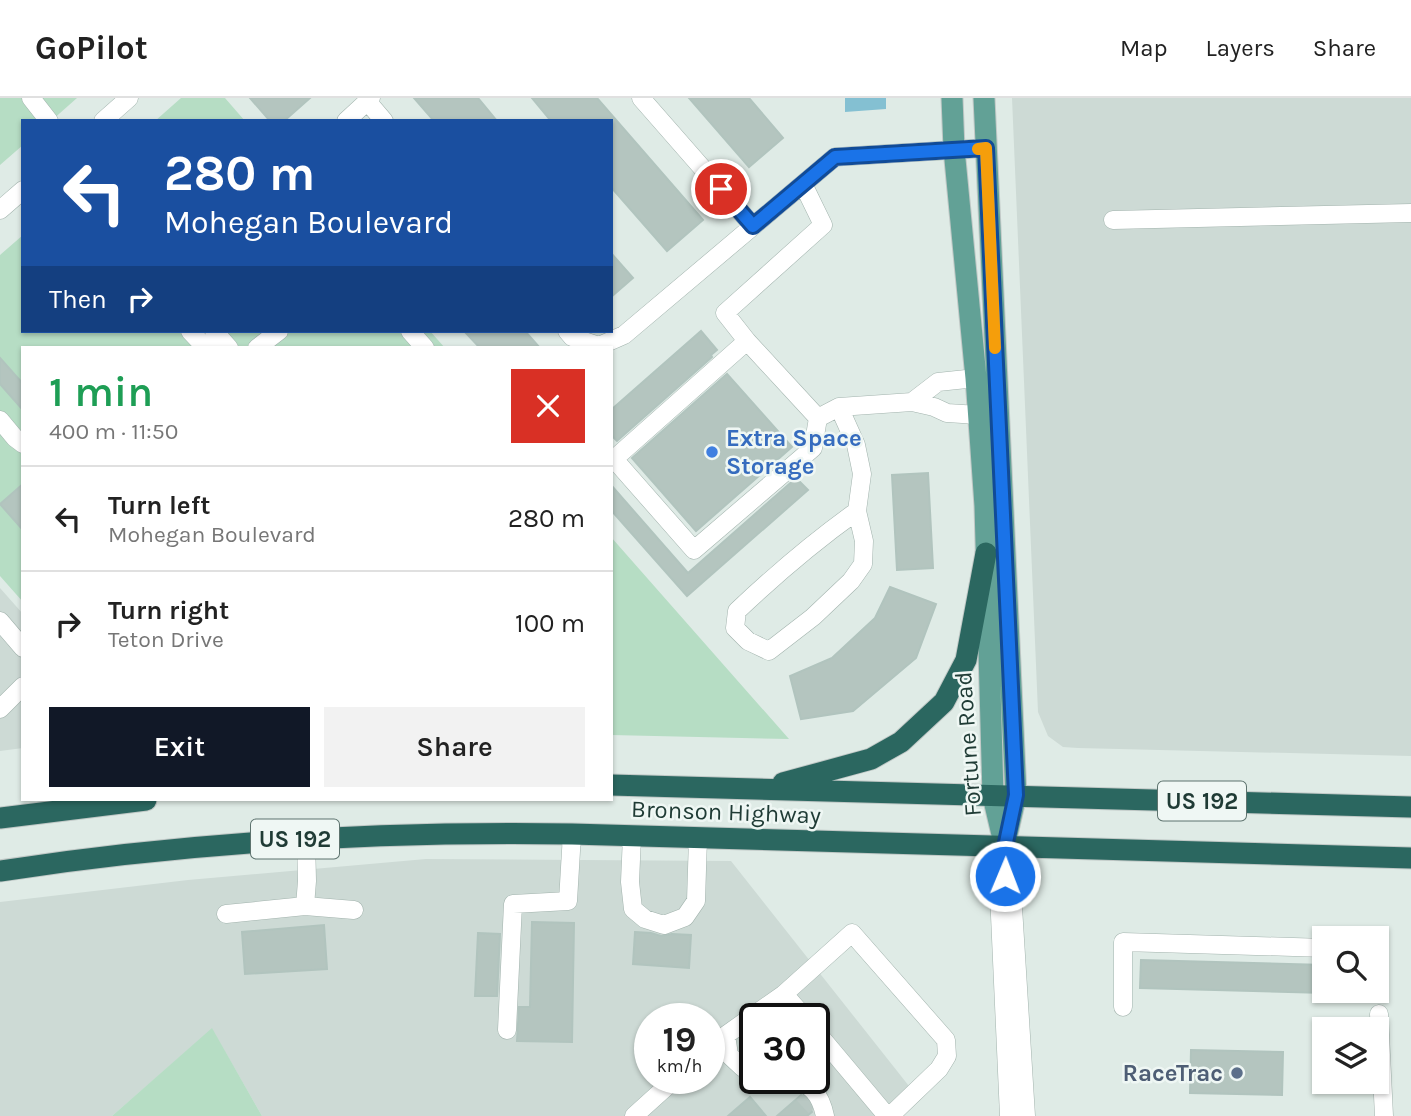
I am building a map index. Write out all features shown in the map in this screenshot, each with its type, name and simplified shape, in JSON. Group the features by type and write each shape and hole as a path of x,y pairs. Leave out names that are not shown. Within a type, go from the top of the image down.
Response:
{"highway":[{"path":"758,789 871,759 901,742 944,702 966,660 986,553"},
{"name":"Bronson Highway","path":"613,785 1411,807"},
{"path":"0,818 138,801"},
{"name":"Bronson Highway","path":"0,871 177,848 306,839 473,833 1411,858"}],"main road":[{"name":"Fortune Road","path":"951,98 985,506 993,796 1005,847"},
{"name":"Fortune Road","path":"984,98 1016,795 1005,847"}],"street":[{"path":"31,98 47,119"},
{"path":"105,119 129,98"},
{"path":"641,98 753,226"},
{"path":"348,119 369,100 383,119"},
{"path":"569,333 572,337 599,346 624,335 835,157 986,148"},
{"path":"803,184 823,225 725,313 818,418"},
{"path":"0,210 21,192"},
{"path":"1113,220 1411,213"},
{"path":"192,333 204,346"},
{"path":"260,346 276,333"},
{"path":"747,341 614,459 694,550 813,448 818,418"},
{"path":"912,402 938,382 976,378"},
{"path":"818,418 839,407 912,402 947,413 978,415"},
{"path":"839,407 856,445 862,474 857,511 864,541 863,564 850,581 813,617 769,651 748,641 735,628 737,611 826,533 857,511"},
{"path":"0,420 21,442"},
{"path":"0,621 21,646"},
{"path":"0,709 21,688"},
{"path":"507,1030 513,904 568,901 572,834"},
{"path":"632,836 633,909 645,919 664,925 685,917 696,901 698,838"},
{"path":"306,839 306,905"},
{"path":"1005,847 1005,876 999,893 1009,1116"},
{"path":"1005,876 1012,891 1026,1116"},
{"path":"226,914 306,905 354,910"},
{"path":"739,1064 729,1055 726,1035 784,994 852,933 946,1041 947,1056 939,1069 889,1116 830,1048"},
{"path":"1123,1007 1123,942 1312,948"},
{"path":"784,994 792,1003"},
{"path":"1379,1014 1384,1116"},
{"path":"634,1116 659,1094"},
{"path":"815,1094 822,1102 822,1113"}],"shaded area":[{"path":"1012,98 1411,98 1411,756 1078,748 1063,747 1048,736 1038,712"},
{"path":"0,588 21,612 21,748 0,751"},
{"path":"426,859 731,861 920,1100 900,1116 262,1116 212,1029 112,1116 0,1116 0,902 188,880"}],"green space":[{"path":"0,98 77,98 53,119 21,119 21,147 0,165"},
{"path":"181,98 225,98 243,119 157,119"},
{"path":"21,237 21,333 432,333 443,346 21,346 21,600 0,576 0,255"},
{"path":"613,539 789,739 613,735"},
{"path":"212,1028 262,1116 112,1116"}],"water":[{"path":"845,98 886,98 886,109 845,112"}],"building":[{"path":"250,98 310,98 286,119 268,119"},
{"path":"414,98 478,98 495,119 432,119"},
{"path":"532,98 597,98 703,220 667,251 613,189 613,119 549,119"},
{"path":"689,98 749,98 783,138 749,167"},
{"path":"613,255 633,278 613,295"},
{"path":"701,331 717,350 617,441 613,437 613,408"},
{"path":"466,333 527,333 538,346 478,346"},
{"path":"0,358 21,382 21,408 0,384"},
{"name":"Extra Space Storage","path":"727,374 792,447 696,531 632,458"},
{"path":"928,473 933,568 897,570 892,475"},
{"path":"796,478 808,490 687,596 613,512 613,487 688,573"},
{"path":"21,486 21,528 0,504"},
{"path":"890,587 936,604 916,658 853,711 801,719 790,676 832,658 875,618"},
{"path":"532,922 574,923 572,1042 517,1041 519,1007 530,1007"},
{"path":"324,925 327,969 245,974 242,932"},
{"path":"635,932 661,936 691,935 689,968 633,964"},
{"path":"478,933 500,934 497,996 475,996"},
{"path":"1141,960 1312,965 1312,993 1140,988"},
{"name":"RaceTrac","path":"1191,1050 1283,1052 1282,1095 1190,1093"},
{"path":"801,1095 812,1112 807,1116 777,1116"},
{"path":"750,1097 766,1116 728,1116"}],"tunnel":[{"path":"803,1094 816,1108"}],"slow traffic":[{"path":"978,149 986,148 995,348"}],"place":[{"name":"Extra Space Storage","path":"712,452"},
{"name":"RaceTrac","path":"1237,1073"}],"route":[{"path":"721,189 753,226 835,157 986,148 1016,795 1005,847 1005,876"}]}
